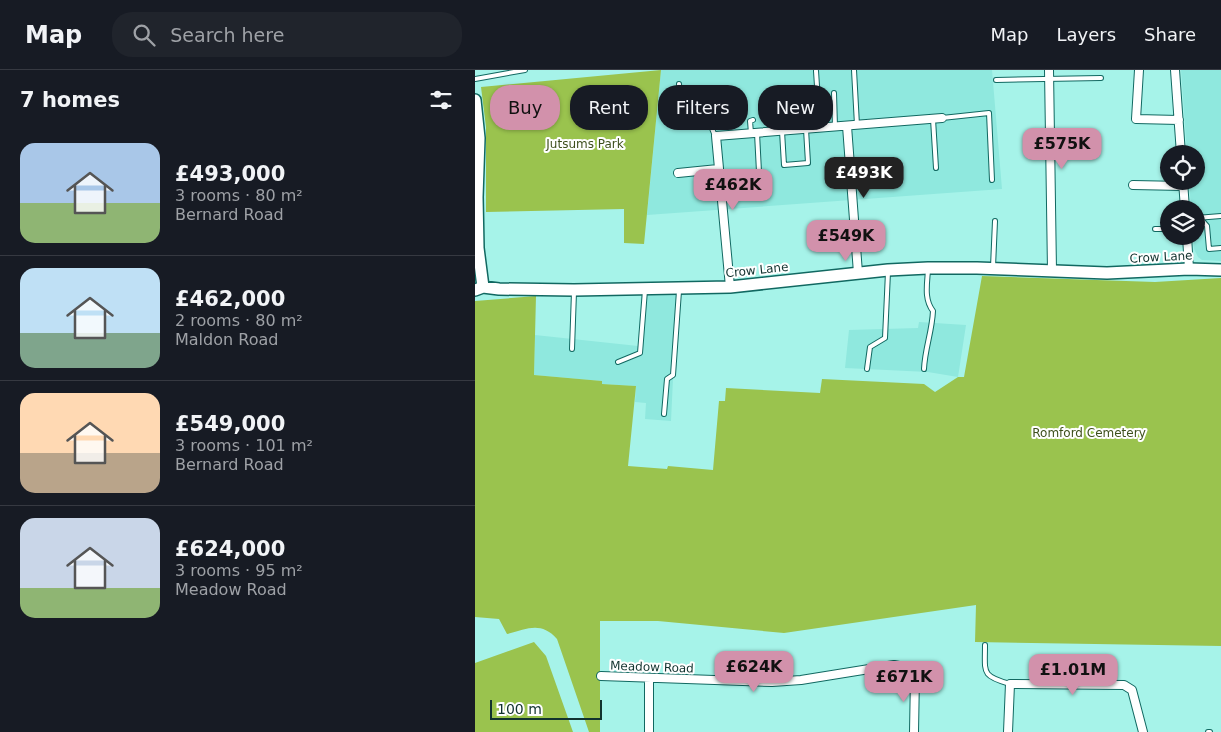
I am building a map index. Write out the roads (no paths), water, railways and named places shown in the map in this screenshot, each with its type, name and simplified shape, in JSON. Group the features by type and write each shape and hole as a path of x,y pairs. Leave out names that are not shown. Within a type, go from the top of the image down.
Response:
{"street":[{"path":"1049,70 1052,271"},
{"path":"1139,70 1136,119 1179,120"},
{"path":"1175,70 1180,145"},
{"path":"475,100 479,138 476,197 479,289"},
{"path":"835,127 942,118"},
{"path":"847,126 858,273"},
{"path":"730,287 715,136 794,130"},
{"path":"678,173 718,169"},
{"path":"1133,186 1160,184"},
{"path":"1188,245 1189,269"},
{"name":"Crow Lane","path":"479,289 574,290 730,287 888,270 928,268 1107,273 1189,269 1221,270"},
{"name":"Meadow Road","path":"601,676 772,682 801,680 894,665 909,668 915,676 915,732"},
{"path":"649,678 649,732"},
{"path":"1008,732 1010,684 1125,685 1133,690 1143,732"}],"lane":[{"path":"475,80 525,70"},
{"path":"854,70 857,125"},
{"path":"816,71 817,85"},
{"path":"996,80 1101,78"},
{"path":"679,84 683,125 711,126 715,136"},
{"path":"834,93 835,127"},
{"path":"942,118 989,113 992,180"},
{"path":"933,119 936,168"},
{"path":"753,120 750,121 755,133 759,172"},
{"path":"782,131 785,165 808,164 806,130"},
{"path":"1205,217 1221,216"},
{"path":"993,269 995,221"},
{"path":"1205,224 1207,226 1209,249 1221,248"},
{"path":"1155,229 1160,229"},
{"path":"924,369 925,350 932,330 933,311 928,304 927,296 928,268"},
{"path":"867,369 869,348 885,338 888,270"},
{"path":"618,362 640,353 645,288"},
{"path":"664,414 667,379 673,375 679,288"},
{"path":"572,349 574,290"},
{"path":"985,645 985,670 991,679 1010,684"}],"park label":[{"name":"Jutsums Park","path":"585,144"},
{"name":"Romford Cemetery","path":"1089,433"}]}
